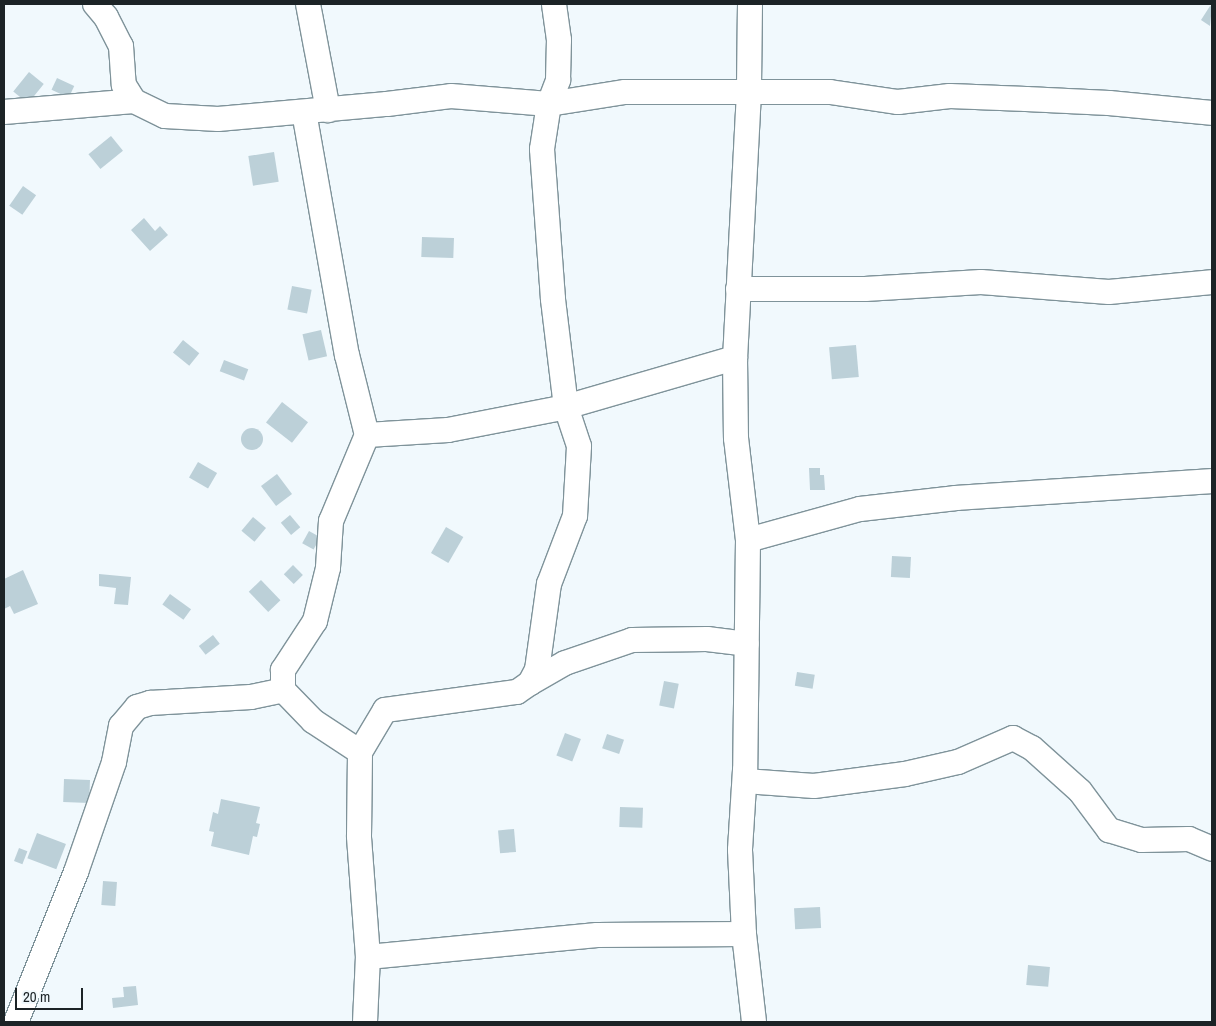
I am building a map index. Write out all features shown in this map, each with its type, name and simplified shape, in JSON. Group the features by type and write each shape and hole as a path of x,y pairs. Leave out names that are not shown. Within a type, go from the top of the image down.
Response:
{"street":[{"path":"95,4 106,17 121,46 124,85 134,101"},
{"path":"308,4 328,110"},
{"path":"530,683 537,670 549,584 575,516 579,446 566,407 553,299 542,149 548,104 558,80 559,40 554,4"},
{"path":"750,4 749,92 734,358 736,438 748,540 744,782 740,850 744,934 754,1022"},
{"path":"4,112 134,101 165,116 218,119 328,110 451,96 548,104 625,92 830,92 898,102 950,96 1109,103 1212,113"},
{"path":"304,112 347,355 367,435 331,521 328,568 315,620 283,670 283,690 314,721 360,752"},
{"path":"738,289 865,289 982,282 1109,292 1212,282"},
{"path":"367,435 448,430 566,407 734,358"},
{"path":"748,540 860,509 956,498 1212,481"},
{"path":"365,1022 368,957 358,836 360,752 385,710 517,692 564,663 632,640 707,639 746,644"},
{"path":"16,1022 76,872 114,762 122,726 137,707 150,703 251,697 283,690"},
{"path":"744,782 814,786 905,774 958,762 1012,738 1032,748 1080,791 1110,830 1142,840 1189,839 1212,849"},
{"path":"368,957 597,935 744,934"}],"building":[{"path":"1210,6 1212,7 1210,26 1201,20"},
{"path":"29,72 44,84 28,103 13,91"},
{"path":"57,78 74,86 69,98 52,90"},
{"path":"111,136 123,151 100,169 88,154"},
{"path":"274,152 279,182 253,186 248,156"},
{"path":"23,186 36,195 22,215 9,206"},
{"path":"144,218 155,231 160,226 168,235 150,251 131,230"},
{"path":"422,237 454,238 453,258 421,257"},
{"path":"292,286 312,290 307,313 287,310"},
{"path":"321,330 327,356 309,361 302,334"},
{"path":"183,340 199,353 189,366 173,352"},
{"path":"856,345 859,377 832,379 829,347"},
{"path":"224,360 248,369 244,381 220,371"},
{"path":"282,402 308,422 292,443 266,422"},
{"path":"252,428 260,431 263,439 260,447 252,450 244,447 241,439 244,431"},
{"path":"198,462 217,473 208,489 189,478"},
{"path":"809,468 820,468 820,475 824,475 825,490 810,490"},
{"path":"277,474 292,494 276,506 261,486"},
{"path":"290,515 300,527 291,535 281,523"},
{"path":"253,517 266,528 254,542 241,531"},
{"path":"446,527 463,537 448,563 431,553"},
{"path":"309,531 320,537 314,550 302,543"},
{"path":"892,556 911,557 910,578 891,577"},
{"path":"293,565 303,575 294,584 284,574"},
{"path":"23,570 38,604 14,614 10,606 4,609 4,579"},
{"path":"99,574 131,577 128,605 114,604 116,588 99,586"},
{"path":"261,580 280,600 268,612 249,592"},
{"path":"170,594 191,609 183,620 162,605"},
{"path":"213,635 220,644 206,655 199,646"},
{"path":"797,672 815,675 813,689 795,686"},
{"path":"664,681 679,684 674,708 659,706"},
{"path":"565,733 581,739 572,761 556,755"},
{"path":"607,734 624,740 619,754 602,748"},
{"path":"64,779 90,780 89,803 63,802"},
{"path":"221,799 260,807 256,823 260,824 257,837 253,836 249,855 211,846 214,832 209,831 213,812 218,814"},
{"path":"620,807 643,808 642,828 619,827"},
{"path":"514,829 516,852 500,853 498,830"},
{"path":"37,833 66,844 56,869 27,858"},
{"path":"19,848 27,851 22,864 14,861"},
{"path":"103,881 117,882 115,906 101,905"},
{"path":"820,907 821,928 795,929 794,908"},
{"path":"1028,965 1050,967 1048,987 1026,985"},
{"path":"136,986 138,1005 113,1008 112,998 124,997 123,987"}]}
